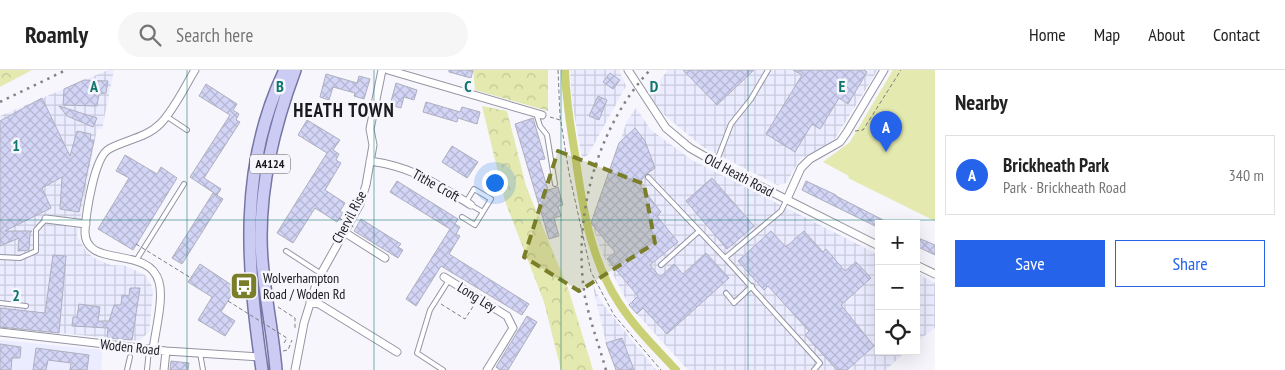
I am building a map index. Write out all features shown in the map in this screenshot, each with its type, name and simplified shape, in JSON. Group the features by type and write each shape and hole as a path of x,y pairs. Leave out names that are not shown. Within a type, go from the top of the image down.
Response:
{"main road":[{"name":"A4124","path":"262,370 248,244 252,184 259,142 285,70"},
{"name":"A4124","path":"276,365 262,260 261,234 264,202 275,135 295,70"},
{"path":"260,357 276,365"}],"street":[{"path":"151,350 160,292 159,282 146,264 137,260 94,250 85,237 86,224 97,166 106,151 147,134 166,116 195,70"},
{"name":"Chervil Rise","path":"295,370 310,302 317,280 360,204 366,185 373,145 370,129 382,70"},
{"path":"388,70 539,114"},
{"name":"Old Heath Road","path":"628,70 666,128 690,148 875,244"},
{"path":"787,199 801,168 810,159 840,142 884,70"},
{"name":"Tithe Croft","path":"370,161 395,165 418,173 468,204"},
{"path":"46,219 86,224"},
{"path":"344,232 385,258"},
{"path":"920,267 935,274"},
{"name":"Long Ley","path":"447,279 507,316 513,328 487,370"},
{"path":"310,302 319,304 397,352"},
{"name":"Woden Road","path":"0,332 151,350 260,357"},
{"path":"164,370 166,351"}],"lane":[{"path":"716,163 732,124 751,99 768,70"},
{"path":"539,114 540,126 547,135 555,184"},
{"path":"166,116 187,130"},
{"path":"648,177 698,232 752,286 820,363 814,370"},
{"path":"137,260 184,184"},
{"path":"462,217 475,224 483,212 491,199 474,189 468,204 483,212"},
{"path":"725,258 781,211 787,199"},
{"path":"0,257 20,258 36,250 36,230 46,219"},
{"path":"662,265 698,232"},
{"path":"286,251 320,273"},
{"path":"443,370 417,353 430,310 447,279"},
{"path":"726,293 734,303 752,286"},
{"path":"0,303 26,306"},
{"path":"147,370 151,350"},
{"path":"200,353 203,370"},
{"path":"127,370 130,357"}],"path":[{"path":"558,70 560,120 578,223 594,280 614,315 661,370"},
{"path":"847,132 863,130 901,70"},
{"path":"539,114 560,120"},
{"path":"339,218 355,228"},
{"path":"136,244 191,278"},
{"path":"274,284 317,280"},
{"path":"436,301 465,319 478,298"},
{"path":"228,301 287,338 281,347 287,351 292,340"},
{"path":"276,306 295,318 294,344"}],"highlighted area":[{"path":"558,151 644,184 655,243 579,291 524,257"}],"shaded area":[{"path":"108,70 114,70 102,129 97,129 77,236 86,251 94,258 111,265 126,266 145,275 151,284 153,292 149,332 139,341 0,327 0,116"},
{"path":"570,70 619,70 626,86 588,155 582,158 572,101"},
{"path":"668,70 877,71 834,140 800,159 786,183 777,185 703,147 663,114 649,94"},
{"path":"636,108 651,130 692,160 875,253 875,355 902,355 886,370 688,370 629,305 603,255 591,223 627,121"},
{"path":"920,275 935,283 935,328 920,339"},
{"path":"592,283 602,303 656,370 616,370 606,343"},
{"path":"0,340 103,350 101,370 0,370"}],"green space":[{"path":"0,70 32,70 0,87"},
{"path":"473,70 548,70 548,111 475,90"},
{"path":"893,70 935,70 935,221 848,178 849,176 823,162 850,142"},
{"path":"482,106 507,111 526,186 569,291 593,370 561,370 544,302 505,201"}],"building":[{"path":"449,70 473,70 471,78 449,72"},
{"path":"683,70 754,70 717,105"},
{"path":"793,70 864,70 867,72 848,104 839,98 820,129 812,124 795,152 766,134 802,75"},
{"path":"610,73 620,80 613,89 603,82"},
{"path":"326,74 357,83 359,76 370,79 364,99 354,96 355,93 333,87 329,100 320,97"},
{"path":"84,80 108,81 106,93 99,94 97,106 63,105 64,89"},
{"path":"396,83 417,90 414,100 404,97 401,108 390,105"},
{"path":"206,84 237,104 233,110 239,114 236,120 240,122 204,178 221,189 217,195 190,177 230,115 199,96"},
{"path":"598,96 607,100 599,120 589,116"},
{"path":"42,98 70,156 77,131 91,134 90,140 94,140 79,212 60,209 62,177 42,188 51,208 5,231 32,231 30,233 29,250 18,251 19,238 0,246 0,121"},
{"path":"426,102 460,112 462,107 480,112 477,124 458,118 457,122 423,112"},
{"path":"59,106 97,118 93,127 67,116"},
{"path":"533,118 545,159 539,160 548,190 558,187 563,205 558,206 561,216 554,218 559,236 549,239 515,124"},
{"path":"307,120 340,140 333,150 339,154 336,160 341,163 325,190 345,203 340,211 343,213 337,222 315,208 293,243 277,233 327,153 298,135"},
{"path":"635,128 645,141 655,168 645,175 639,184 661,212 657,216 678,242 650,265 660,277 674,264 683,274 706,253 729,278 667,334 643,308 637,314 629,305 638,296 607,259 615,252 591,223 619,143"},
{"path":"452,146 478,162 467,178 442,162"},
{"path":"125,155 157,174 161,167 177,178 133,250 98,229 129,178 116,171"},
{"path":"712,178 754,226 727,249 686,201"},
{"path":"397,181 458,219 455,224 460,227 456,234 460,236 449,254 529,304 522,315 441,266 416,306 406,299 450,229 390,192"},
{"path":"806,181 883,220 875,220 875,226 802,190"},
{"path":"213,193 223,199 182,264 172,258"},
{"path":"361,219 401,244 398,247 403,250 398,258 354,231"},
{"path":"771,231 786,247 804,231 823,252 826,249 845,271 856,262 871,278 841,305 874,346 847,370 837,370 805,335 809,331 768,286 764,290 738,261"},
{"path":"920,239 935,245 935,255 920,248"},
{"path":"53,255 66,256 59,333 0,327 0,308 45,313"},
{"path":"200,264 236,288 221,312 235,321 225,336 198,320 212,297 188,282"},
{"path":"130,288 140,288 132,340 107,338 108,328 72,326 73,317 77,317 79,304 100,307 98,321 109,321 114,305 121,305 122,295 129,296"},
{"path":"527,316 537,322 508,370 500,370 496,367"},
{"path":"622,338 634,370 616,370 606,343"},
{"path":"0,344 21,347 20,358 12,358 11,370 0,370"},
{"path":"36,348 89,355 87,370 70,370 71,363 48,360 46,370 33,370"},
{"path":"171,361 189,363 188,370 170,370"}],"waterway":[{"path":"565,70 568,112 584,212 594,250 609,286 625,312 676,370"}],"railway":[{"path":"0,102 66,70"},
{"path":"606,370 585,297 582,237 586,206 592,176 602,147 615,119 631,93 650,70"}],"place":[{"name":"Brickheath Park","path":"886,152"},
{"name":"Wolverhampton Road / Woden Rd","path":"244,286"}],"district":[{"name":"HEATH TOWN","path":"344,110"}]}
